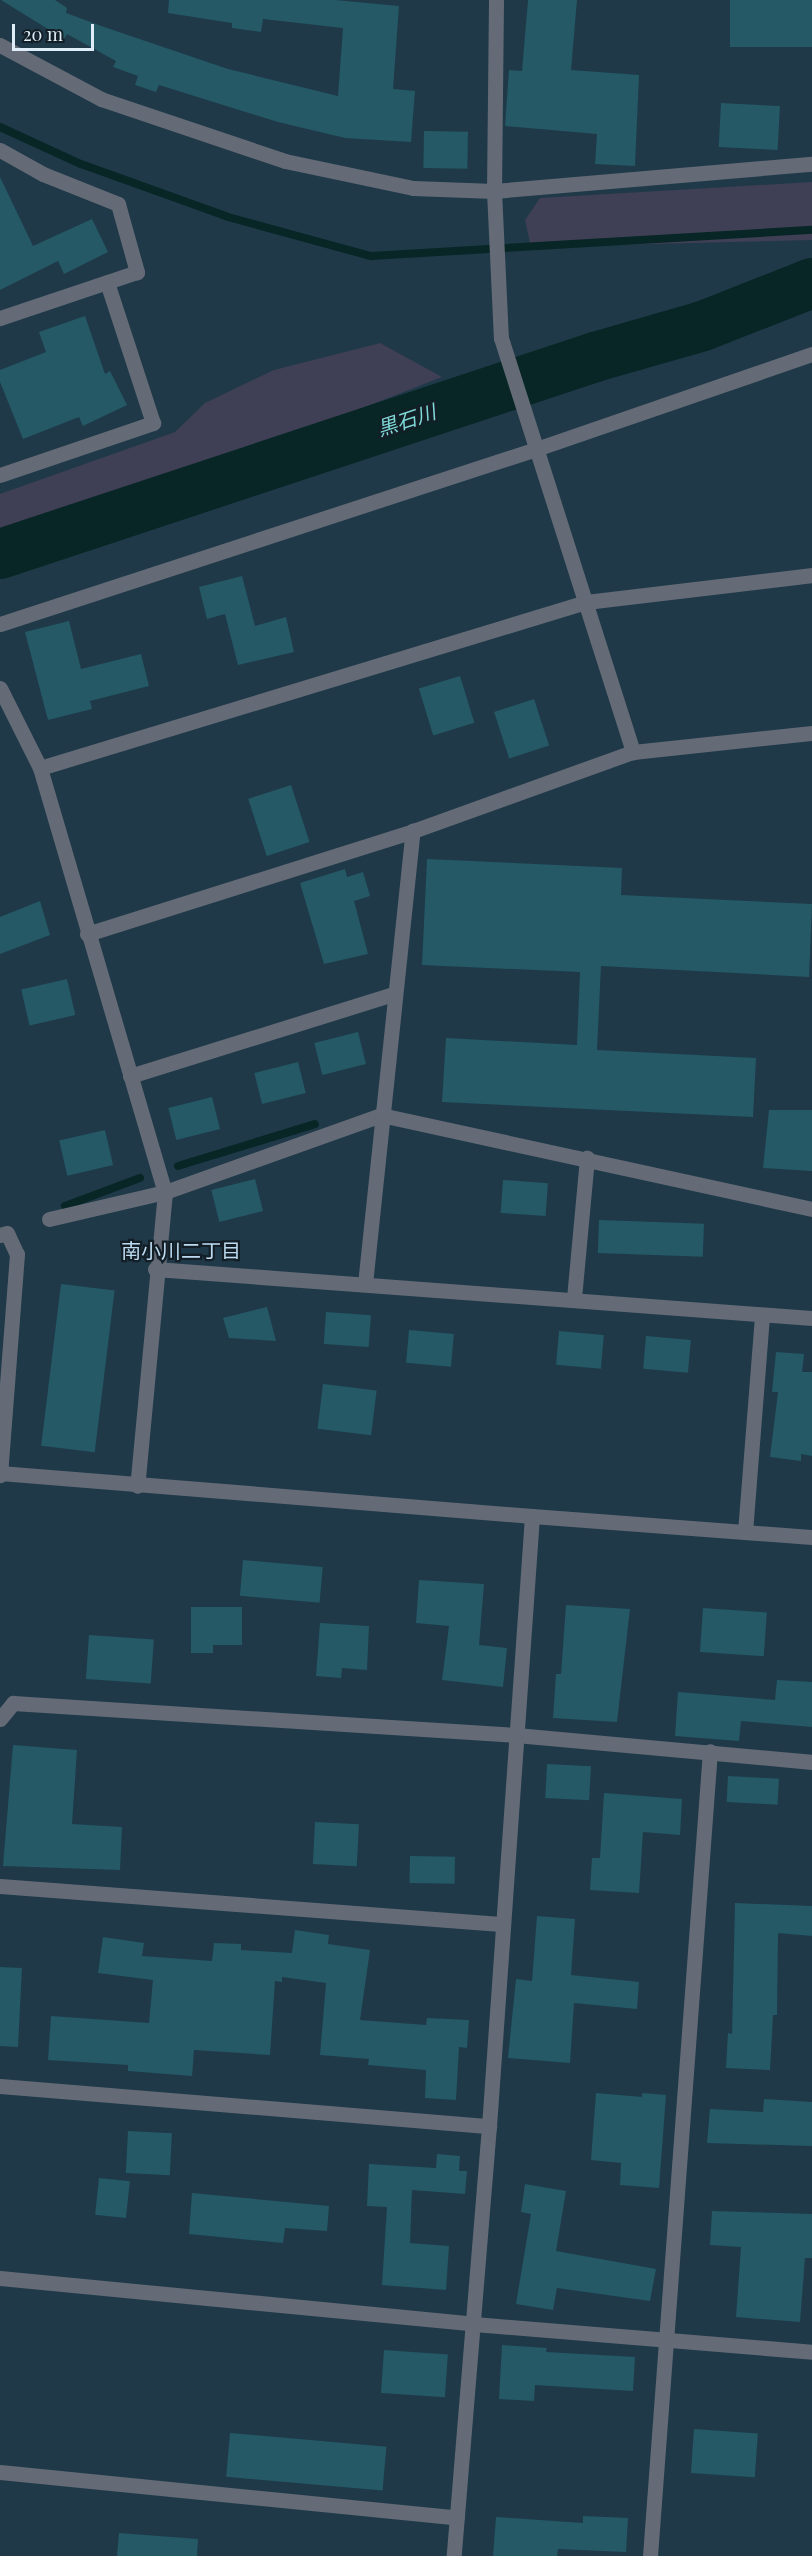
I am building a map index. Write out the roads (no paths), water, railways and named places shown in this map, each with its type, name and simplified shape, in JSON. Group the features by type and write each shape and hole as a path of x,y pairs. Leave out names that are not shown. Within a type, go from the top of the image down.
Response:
{"street":[{"path":"496,0 494,191 501,338 539,448 633,752"},
{"path":"0,45 101,99 285,161 413,188 494,191 812,164"},
{"path":"0,150 43,174 118,204 137,272 0,318"},
{"path":"0,475 153,423 107,282"},
{"path":"0,624 539,448 812,354"},
{"path":"40,768 586,602 812,575"},
{"path":"0,688 40,768 87,934 165,1192 155,1269 137,1486"},
{"path":"87,934 413,831 633,752 812,733"},
{"path":"365,1284 381,1115 413,831"},
{"path":"130,1076 394,994"},
{"path":"49,1219 165,1192 381,1115 587,1158 812,1209"},
{"path":"574,1298 587,1158"},
{"path":"0,1235 8,1233 18,1254 0,1473 137,1486 812,1537"},
{"path":"155,1269 574,1298 812,1318"},
{"path":"745,1532 762,1315"},
{"path":"454,2556 489,2126 501,1924 532,1516"},
{"path":"0,1719 13,1703 516,1735 812,1762"},
{"path":"650,2556 664,2339 710,1751"},
{"path":"0,1886 501,1924"},
{"path":"0,2086 489,2126"},
{"path":"0,2278 474,2324 812,2352"},
{"path":"0,2472 457,2518"}],"waterway":[{"path":"0,127 81,164 228,217 371,256 812,230"},
{"name":"黒石川","path":"0,554 595,357 703,326 812,283"},
{"path":"178,1166 315,1124"},
{"path":"65,1206 140,1178"}],"district":[{"name":"南小川二丁目","path":"181,1249"}]}
